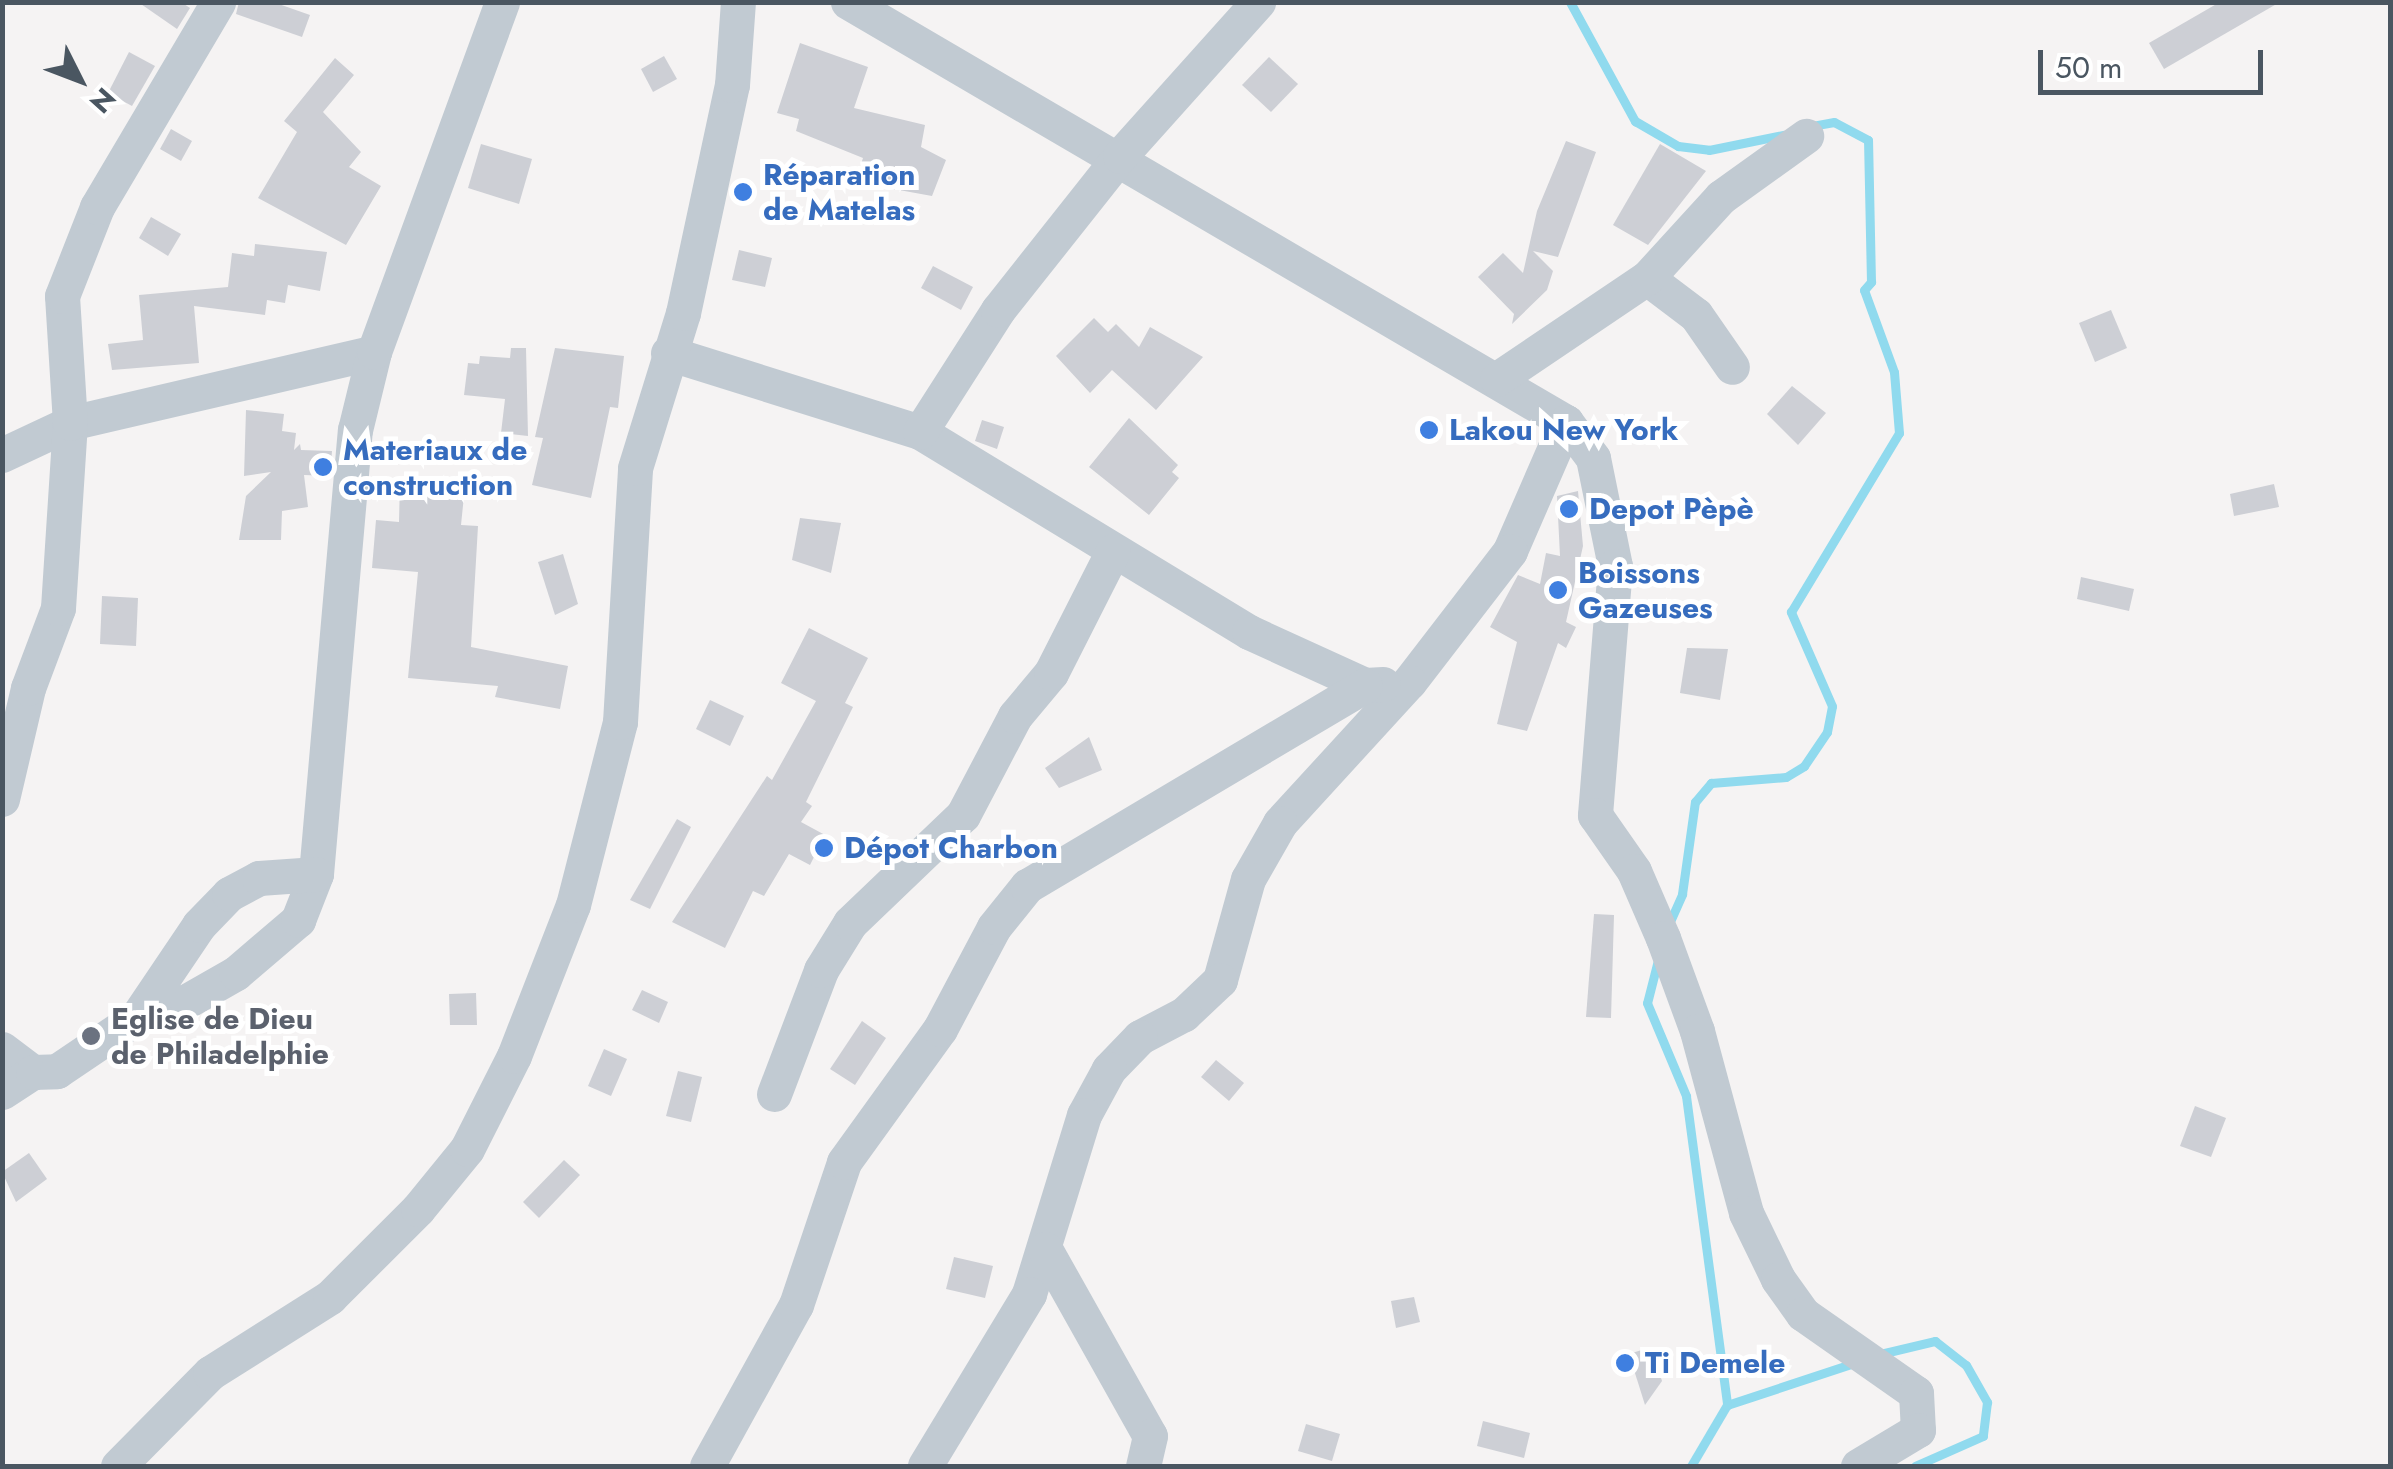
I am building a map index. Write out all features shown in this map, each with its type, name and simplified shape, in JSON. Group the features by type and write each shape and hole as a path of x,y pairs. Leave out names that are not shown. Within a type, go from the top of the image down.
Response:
{"street":[{"path":"2,799 28,688 58,608 70,423 62,296 97,207 218,2"},
{"path":"2,1092 33,1072 57,1071 137,1017 187,1002 236,973 298,920 316,874 355,430 374,352 502,2"},
{"path":"118,1466 210,1373 330,1297 418,1210 467,1150 514,1056 573,905 620,722 635,468 683,313 732,86 738,2"},
{"path":"848,2 1120,156 1497,379 1566,422 1593,458 1615,566 1595,815 1634,871 1663,938 1697,1032 1746,1213 1778,1280 1803,1314 1916,1393 1918,1430 1858,1466"},
{"path":"920,432 998,310 1120,156 1258,2"},
{"path":"1497,379 1647,278 1721,198 1806,136"},
{"path":"1647,278 1696,315 1732,367"},
{"path":"2,454 70,423 374,352"},
{"path":"668,353 920,432 1249,632 1364,685"},
{"path":"925,1466 1028,1294 1084,1115 1110,1070 1140,1037 1184,1014 1220,980 1248,879 1280,823 1408,682 1510,551 1566,422"},
{"path":"774,1094 821,970 850,923 963,815 1015,716 1051,673 1113,551"},
{"path":"708,1466 796,1304 844,1162 940,1029 994,927 1027,886 1364,685 1408,682"},
{"path":"137,1017 199,924 229,894 259,878 316,874"},
{"path":"2,1049 33,1072"},
{"path":"1045,1248 1106,1346 1150,1436 1143,1466"}],"building":[{"path":"138,2 181,2 190,8 177,29"},
{"path":"239,2 273,2 310,15 302,37 236,14"},
{"path":"2220,2 2280,2 2164,69 2149,43"},
{"path":"800,43 868,67 854,108 925,125 921,147 946,160 932,196 855,182 863,158 796,131 799,119 777,113"},
{"path":"129,52 155,66 132,106 108,93"},
{"path":"664,56 677,79 653,92 641,69"},
{"path":"1269,57 1298,84 1271,112 1242,85"},
{"path":"335,58 354,75 323,112 361,152 349,167 381,186 346,245 258,198 297,132 284,121"},
{"path":"171,129 192,141 181,161 160,149"},
{"path":"1566,141 1596,152 1558,257 1533,251 1553,271 1547,290 1512,324 1514,314 1478,277 1503,253 1523,273 1537,211"},
{"path":"481,144 532,159 519,204 468,188"},
{"path":"1660,144 1706,171 1648,245 1613,225"},
{"path":"151,217 181,234 168,256 139,238"},
{"path":"255,244 327,252 320,291 288,285 285,303 267,300 265,315 194,306 199,363 112,370 108,344 143,340 139,295 228,287 232,253 254,256"},
{"path":"739,250 772,258 765,287 732,280"},
{"path":"933,266 973,287 961,310 921,288"},
{"path":"2111,310 2127,348 2095,362 2079,323"},
{"path":"1094,318 1108,332 1116,324 1139,347 1150,327 1203,357 1156,410 1112,370 1090,393 1056,356"},
{"path":"511,348 526,348 528,436 501,433 505,399 464,395 468,363 479,364 480,356 510,358"},
{"path":"555,348 624,356 618,408 610,407 591,498 532,485 543,438 535,437"},
{"path":"1792,386 1826,413 1798,445 1767,414"},
{"path":"246,410 284,414 282,431 296,433 294,450 300,444 301,450 332,451 330,476 304,475 308,507 282,511 281,540 239,540 246,496 271,472 244,476"},
{"path":"1129,418 1178,465 1172,472 1179,478 1149,515 1089,467"},
{"path":"982,420 1004,427 997,449 975,441"},
{"path":"400,480 465,486 461,525 478,526 471,647 568,666 560,709 495,697 498,686 408,678 418,572 372,568 376,520 399,522"},
{"path":"2274,484 2279,507 2234,516 2230,494"},
{"path":"1578,491 1583,546 1566,622 1576,627 1566,648 1558,643 1527,731 1497,724 1517,642 1490,627 1518,575 1540,584 1546,553 1560,556 1557,496"},
{"path":"800,518 841,523 831,573 792,560"},
{"path":"563,554 578,604 555,615 538,562"},
{"path":"2081,577 2134,589 2129,611 2077,599"},
{"path":"102,596 138,598 136,646 100,644"},
{"path":"809,628 868,658 845,703 853,707 806,802 812,806 801,822 825,835 810,865 789,854 764,896 753,891 725,948 672,922 767,776 772,780 816,701 781,683"},
{"path":"1687,648 1728,649 1720,700 1680,693"},
{"path":"710,700 744,716 730,746 696,729"},
{"path":"1089,737 1102,770 1059,788 1045,768"},
{"path":"677,819 691,827 650,909 630,900"},
{"path":"1594,914 1614,915 1611,1018 1586,1017"},
{"path":"642,990 668,1002 659,1023 632,1010"},
{"path":"476,993 477,1025 450,1025 449,994"},
{"path":"862,1021 886,1038 855,1085 830,1069"},
{"path":"604,1049 627,1059 611,1096 588,1086"},
{"path":"1216,1060 1244,1083 1229,1101 1201,1077"},
{"path":"678,1071 702,1077 691,1122 666,1116"},
{"path":"2195,1106 2226,1118 2211,1157 2180,1146"},
{"path":"29,1153 47,1179 16,1202 2,1172"},
{"path":"564,1160 580,1175 539,1218 523,1202"},
{"path":"954,1257 993,1266 985,1298 946,1289"},
{"path":"1414,1297 1420,1322 1396,1328 1391,1301"},
{"path":"1651,1347 1662,1381 1645,1405 1629,1354"},
{"path":"1483,1421 1530,1433 1524,1458 1477,1446"},
{"path":"1306,1424 1340,1434 1332,1461 1298,1451"}],"waterway":[{"path":"1570,2 1635,121 1678,146 1709,150 1783,135"},
{"path":"1668,926 1682,894 1695,802 1711,783 1786,777 1804,766 1827,732 1832,706 1791,612 1899,433 1894,372 1864,290 1871,282 1868,140 1834,122 1812,126"},
{"path":"1658,960 1647,1003 1686,1096 1727,1405 1857,1362"},
{"path":"1876,1355 1935,1341 1966,1365 1987,1402 1983,1436 1915,1466"},
{"path":"1691,1466 1727,1405"}],"place":[{"name":"Réparation de Matelas","path":"743,192"},
{"name":"Lakou New York","path":"1429,430"},
{"name":"Materiaux de construction","path":"323,467"},
{"name":"Depot Pèpè","path":"1569,509"},
{"name":"Boissons Gazeuses","path":"1558,590"},
{"name":"Dépot Charbon","path":"824,848"},
{"name":"Eglise de Dieu de Philadelphie","path":"91,1036"},
{"name":"Ti Demele","path":"1625,1363"}]}
